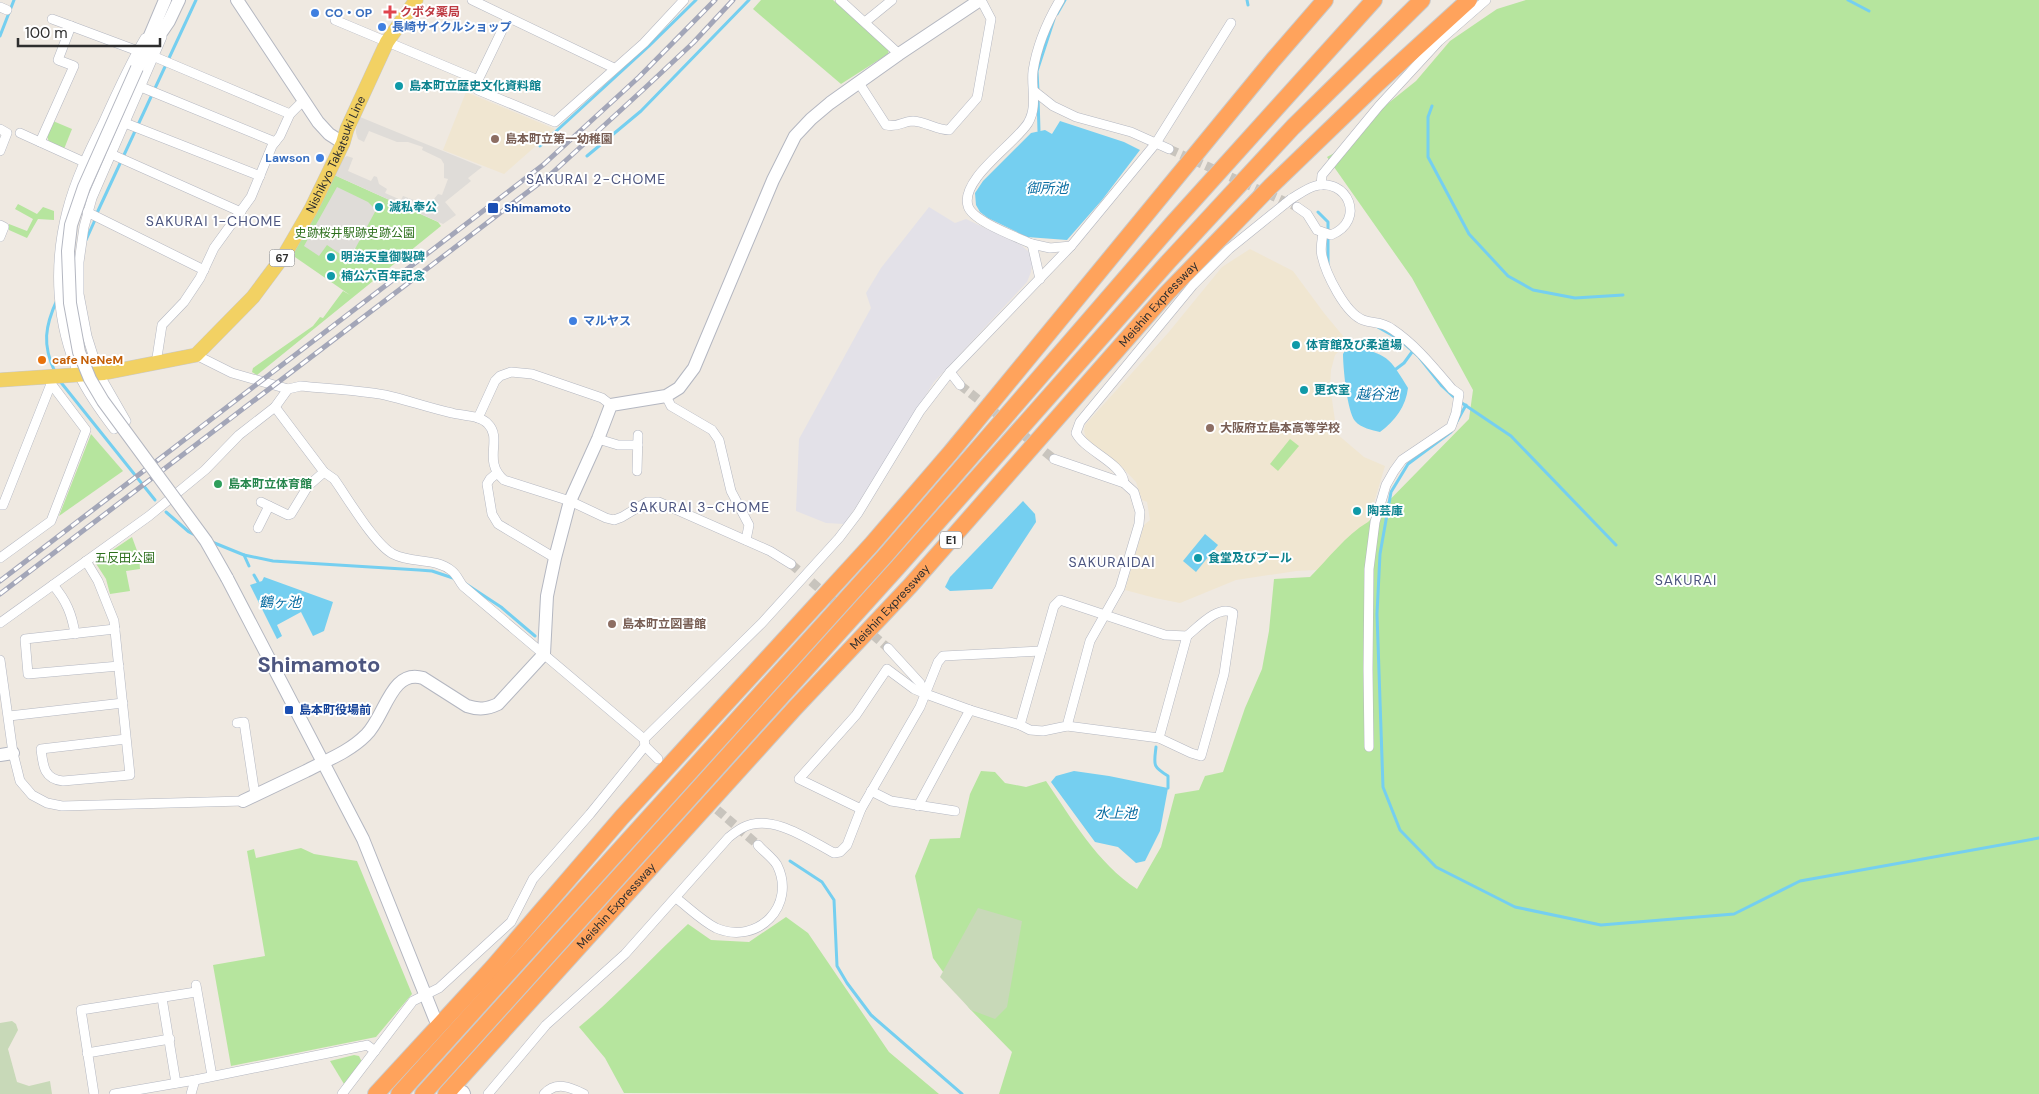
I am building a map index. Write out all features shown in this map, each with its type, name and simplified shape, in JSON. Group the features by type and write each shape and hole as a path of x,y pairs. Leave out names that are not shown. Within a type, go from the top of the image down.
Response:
{"highway":[{"path":"376,1094 493,966 622,817 871,545 952,452 1273,60 1325,0"},
{"path":"399,1094 885,556 1173,223 1374,0"},
{"name":"Meishin Expressway","path":"423,1094 898,567 1174,254 1293,127 1422,0"},
{"name":"Meishin Expressway","path":"446,1094 795,708 910,586 1168,293 1270,187 1378,83 1469,0"}],"main road":[{"name":"Nishikyo Takatsuki Line","path":"196,355 224,328 266,281 285,254 311,209 343,143 347,129 387,42 416,0"},
{"path":"0,380 99,374 196,355"}],"street":[{"path":"165,0 164,17 154,56 126,123 98,181 88,212 79,262 79,294 87,336 99,374 126,421 114,429 94,401 79,375 69,347 63,322 58,279 64,226 84,162 138,51 164,17 179,0"},
{"path":"237,0 323,128 343,143"},
{"path":"472,0 614,68"},
{"path":"508,18 478,80 478,90 555,122 644,43 684,0"},
{"path":"840,0 898,54"},
{"path":"865,22 892,0"},
{"path":"478,418 494,381 500,376 511,372 532,374 602,398 611,405 666,396 679,388 694,368 773,180 795,136 830,103 898,54 981,0 991,19 977,98 949,130 939,130 931,125 909,121 895,128 886,125 859,83"},
{"path":"1060,0 1047,22 1036,55 1033,74 1037,93 1028,122 979,173 967,196 968,207 975,217 1032,244 1050,248 1071,246"},
{"path":"1124,484 1124,478 1114,466 1080,440 1076,433 1080,422 1193,285 1228,249 1288,201 1314,187 1379,106 1439,41 1486,0"},
{"path":"164,17 137,68 91,169 71,225 68,250 70,303 79,352 90,379 103,401 206,541 227,578 363,839 435,1019"},
{"path":"52,19 138,51"},
{"path":"335,20 478,80"},
{"path":"342,1094 413,1001 439,988 511,922 533,879 590,814 644,743 762,622 839,538 858,513 920,411 950,372 1071,246 1158,141 1231,23"},
{"path":"40,142 74,66 58,60 71,26"},
{"path":"154,56 290,114"},
{"path":"141,87 275,142"},
{"path":"1037,93 1053,106 1076,117 1158,141 1169,149"},
{"path":"156,364 162,324 184,302 204,270 214,248 241,212 290,114 304,100"},
{"path":"126,123 260,176"},
{"path":"0,130 7,132 0,151"},
{"path":"20,134 84,162"},
{"path":"111,154 241,212"},
{"path":"1297,208 1307,214 1317,230 1326,234 1345,225 1350,215 1351,204 1343,192 1334,187 1314,187"},
{"path":"88,212 204,270"},
{"path":"0,225 4,227 0,237"},
{"path":"1326,234 1321,255 1327,271 1351,312 1364,321 1374,322 1391,328 1414,346 1459,394 1456,413 1451,427 1402,460 1394,471 1386,485 1375,522 1369,569 1369,747"},
{"path":"1032,244 1040,279"},
{"path":"196,355 232,373 288,389 301,386 385,396 478,418 486,422 491,428 493,435 493,463 496,473 504,480 570,501 614,520 647,502 659,502 770,551 791,564"},
{"path":"950,372 960,385"},
{"path":"0,505 3,505 53,378"},
{"path":"0,558 51,521 86,430 53,378"},
{"path":"0,623 149,516 205,470 239,435 275,407 288,389"},
{"path":"666,396 671,406 712,430 719,440 731,491 749,525 746,540"},
{"path":"0,660 13,753 20,781 32,795 47,803 62,806 243,801 348,750 366,735 403,678 416,676 423,678 467,706 475,709 488,709 498,704 544,654 547,596 570,501 611,405"},
{"path":"275,407 324,472 334,479 380,544 391,554 405,559 441,564 644,743 658,759"},
{"path":"637,471 638,435"},
{"path":"598,439 618,446 638,445"},
{"path":"1054,459 1124,484 1134,492 1138,500 1139,524 1120,588 1090,641 1067,726"},
{"path":"258,528 265,504 286,515 291,514 308,486 324,472"},
{"path":"496,473 488,484 492,514 498,524 555,558"},
{"path":"86,562 98,581 114,621 130,775 63,781 56,780 48,775 44,768 41,749 126,739"},
{"path":"53,585 66,602 75,634"},
{"path":"1020,725 1054,606 1060,600 1165,634 1187,636"},
{"path":"861,809 799,779 856,715 887,669 914,689 1030,730 1043,731 1067,726 1159,738 1201,756 1224,674 1233,613 1229,610 1220,611 1187,636 1159,738"},
{"path":"115,629 25,639 28,674 119,666"},
{"path":"888,648 920,683 926,694"},
{"path":"488,1094 546,1025 625,954 729,837 742,827 757,823 768,823 782,827 834,853 840,852 847,845 861,809 926,694 938,662 943,656 1041,651"},
{"path":"9,716 122,703"},
{"path":"918,806 970,710"},
{"path":"244,721 255,795"},
{"path":"0,755 13,753"},
{"path":"871,790 891,801 955,811"},
{"path":"676,898 715,927 730,931 751,932 768,921 780,905 782,883 776,864 758,845"},
{"path":"94,1094 81,1010 162,998 196,988 212,1076"},
{"path":"162,998 176,1083"},
{"path":"87,1053 170,1038"},
{"path":"114,1094 143,1091 367,1045 375,1051"},
{"path":"191,1094 195,1080"},
{"path":"544,1094 549,1089 564,1085 584,1094"}],"shaded area":[{"name":"島本町立第一幼稚園","path":"466,92 555,129 504,174 443,150"},
{"path":"360,117 482,167 468,178 471,181 445,202 456,215 443,224 332,174 337,161 347,156 353,158 348,171 371,181 374,176 377,177 379,184 387,189 385,193 401,200 403,196 425,204 434,199 438,194 442,195 448,179 444,178 444,164 441,159 422,150 423,147 408,142 397,142 369,131 364,142 358,139 356,129"},
{"path":"337,187 368,202 376,210 349,260 327,245 319,256 304,246"},
{"path":"929,207 955,223 966,219 1021,245 1029,252 1032,264 1031,272 1027,282 934,382 844,524 826,523 796,511 799,439 871,308 866,293 881,268"},
{"name":"大阪府立島本高等学校","path":"1250,249 1293,271 1348,342 1335,355 1331,370 1330,386 1337,434 1364,457 1385,466 1364,536 1335,569 1296,571 1236,580 1180,603 1125,590 1144,525 1150,520 1147,502 1142,500 1136,482 1121,466 1086,438 1085,425 1168,333 1222,267"}],"green space":[{"path":"761,0 833,0 889,49 888,54 841,84 753,9"},
{"path":"1526,0 2039,0 2039,1094 999,1094 1012,1052 969,1008 933,958 915,876 930,839 960,838 970,794 981,771 995,772 1005,783 1026,787 1046,781 1086,840 1110,866 1137,889 1161,847 1175,794 1199,790 1205,776 1223,772 1245,708 1262,669 1269,631 1274,579 1310,577 1345,540 1368,522 1469,419 1473,390 1412,278 1327,157 1340,150 1386,105 1416,81 1450,41 1497,9"},
{"path":"53,121 72,129 64,149 49,142 47,136"},
{"name":"史跡桜井駅跡史跡公園","path":"332,174 438,222 441,226 257,375 252,372 253,368 313,326 320,317 323,318 343,291 350,295 292,255"},
{"path":"18,204 37,214 43,207 54,211 54,220 38,219 27,238 9,230 9,224 27,231 33,219 15,209"},
{"path":"91,434 123,471 59,516"},
{"path":"1290,439 1299,446 1278,471 1270,464"},
{"name":"五反田公園","path":"132,537 139,556 140,569 126,571 130,591 110,594 106,579 95,562"},
{"path":"301,848 314,854 357,861 412,994 376,1037 231,1066 213,965 265,956 247,851 254,849 256,858"},
{"path":"978,908 1022,921 1007,1007 995,1019 971,1010 940,977"},
{"path":"786,917 808,933 889,1052 939,1094 624,1093 605,1058 579,1027 688,924 711,940 749,942"},
{"path":"12,1021 16,1024 18,1030 8,1049 17,1082 29,1086 50,1081 52,1094 0,1094 0,1023"},
{"path":"354,1055 359,1056 362,1062 344,1084 330,1061"}],"water":[{"name":"御所池","path":"1060,121 1124,142 1140,150 1102,200 1067,240 1027,237 988,218 980,212 976,205 975,193 983,181 1031,133 1045,130 1052,134"},
{"name":"越谷池","path":"1358,348 1383,356 1398,372 1408,388 1405,401 1399,413 1380,432 1357,423 1350,409 1343,354 1346,349"},
{"path":"1023,501 1035,514 1036,522 992,589 950,591 945,587 950,577"},
{"path":"1205,534 1218,545 1196,572 1183,561"},
{"name":"鶴ヶ池","path":"264,577 333,602 324,631 313,636 301,612 277,625 282,636 277,639 250,585 262,581"},
{"name":"水上池","path":"1074,771 1168,788 1160,831 1145,861 1136,863 1118,847 1095,842 1051,782 1056,776"}],"waterway":[{"path":"0,36 14,0"},
{"path":"97,213 196,0"},
{"path":"540,146 696,0"},
{"path":"587,156 641,111 749,0"},
{"path":"1057,14 1065,0"},
{"path":"1247,0 1248,5"},
{"path":"1848,0 1869,11"},
{"path":"1038,91 1037,71 1054,19"},
{"path":"1038,97 1039,131"},
{"path":"1432,106 1428,117 1428,157 1469,234 1508,276 1533,290 1575,298 1623,295"},
{"path":"1318,212 1328,222 1328,266"},
{"path":"86,240 95,220"},
{"path":"55,372 48,353 47,336 50,318 57,300"},
{"path":"1376,326 1399,339 1419,357 1442,386 1456,399 1511,436 1616,545"},
{"path":"1396,369 1404,363 1412,352"},
{"path":"59,380 155,500"},
{"path":"1466,405 1451,432 1408,464 1391,492 1380,554 1377,614 1383,787 1400,830 1436,867 1515,907 1601,925 1734,914 1800,881 2039,838"},
{"path":"166,512 189,532 197,536"},
{"path":"212,542 244,555 249,566"},
{"path":"244,555 273,561 432,571 456,579"},
{"path":"254,575 258,582"},
{"path":"466,584 501,607 535,636"},
{"path":"1156,747 1155,764 1159,770 1168,776 1168,788"},
{"path":"790,861 822,882 834,900 837,966 847,983 871,1015 962,1094"}],"tunnel":[{"path":"1169,149 1297,207"},
{"path":"960,385 1054,459"},
{"path":"791,564 888,648"},
{"path":"707,801 758,845"}],"railway":[{"path":"0,581 543,165 639,77 715,0"},
{"path":"0,594 550,175 693,43 733,0"}],"place":[{"name":"クボタ薬局","path":"390,12"},
{"name":"CO・OP","path":"315,13"},
{"name":"長崎サイクルショップ","path":"382,27"},
{"name":"島本町立歴史文化資料館","path":"399,86"},
{"name":"島本町立第一幼稚園","path":"495,139"},
{"name":"Lawson","path":"320,158"},
{"name":"滅私奉公","path":"379,207"},
{"name":"Shimamoto","path":"493,208"},
{"name":"明治天皇御製碑","path":"331,257"},
{"name":"楠公六百年記念","path":"331,276"},
{"name":"マルヤス","path":"573,321"},
{"name":"体育館及び柔道場","path":"1296,345"},
{"name":"cafe NeNeM","path":"42,360"},
{"name":"更衣室","path":"1304,390"},
{"name":"大阪府立島本高等学校","path":"1210,428"},
{"name":"島本町立体育館","path":"218,484"},
{"name":"陶芸庫","path":"1357,511"},
{"name":"食堂及びプール","path":"1198,558"},
{"name":"島本町立図書館","path":"612,624"},
{"name":"島本町役場前","path":"289,710"}],"district":[{"name":"SAKURAI 2-CHOME","path":"596,179"},
{"name":"SAKURAI 1-CHOME","path":"214,221"},
{"name":"SAKURAI 3-CHOME","path":"700,507"},
{"name":"SAKURAIDAI","path":"1112,562"},
{"name":"SAKURAI","path":"1686,580"},
{"name":"Shimamoto","path":"319,664"}]}
